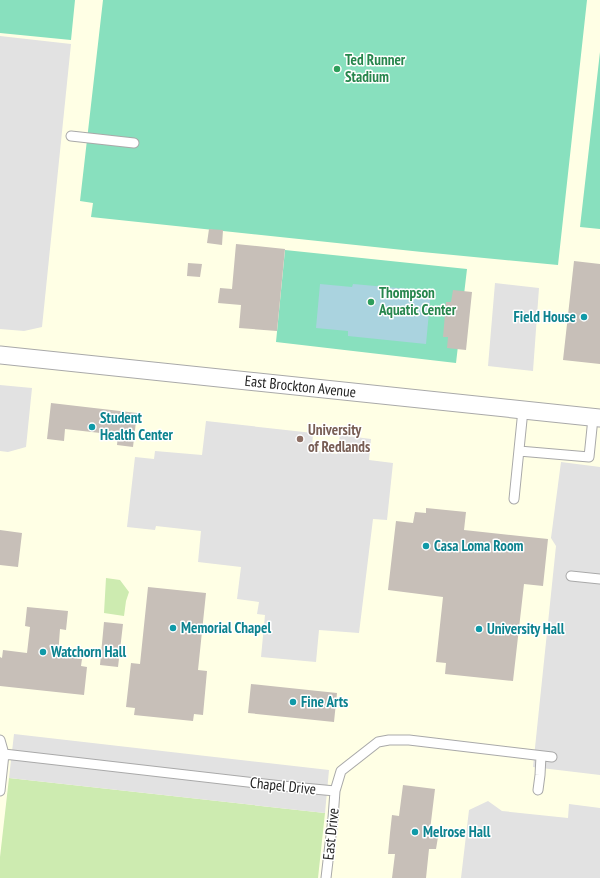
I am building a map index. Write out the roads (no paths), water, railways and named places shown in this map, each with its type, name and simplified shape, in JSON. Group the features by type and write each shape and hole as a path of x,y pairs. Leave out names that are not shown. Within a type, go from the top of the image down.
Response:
{"street":[{"name":"East Brockton Avenue","path":"0,354 597,418"}],"lane":[{"path":"71,136 134,143"},
{"path":"514,499 523,410"},
{"path":"519,451 589,457 597,418"},
{"path":"571,576 600,579"},
{"path":"0,740 4,754 0,791"},
{"name":"Chapel Drive","path":"4,754 335,791 341,771 378,742 389,740 409,740 552,757"},
{"path":"538,790 541,756"},
{"name":"East Drive","path":"326,878 335,791"}],"water":[{"path":"320,284 352,287 353,284 431,291 426,344 348,336 348,331 316,328"}],"place":[{"name":"Ted Runner Stadium","path":"337,69"},
{"name":"Thompson Aquatic Center","path":"371,302"},
{"name":"Field House","path":"584,317"},
{"name":"Student Health Center","path":"92,427"},
{"name":"University of Redlands","path":"300,439"},
{"name":"Casa Loma Room","path":"426,546"},
{"name":"Memorial Chapel","path":"173,628"},
{"name":"University Hall","path":"479,629"},
{"name":"Watchorn Hall","path":"43,652"},
{"name":"Fine Arts","path":"293,702"},
{"name":"Melrose Hall","path":"415,832"}]}
